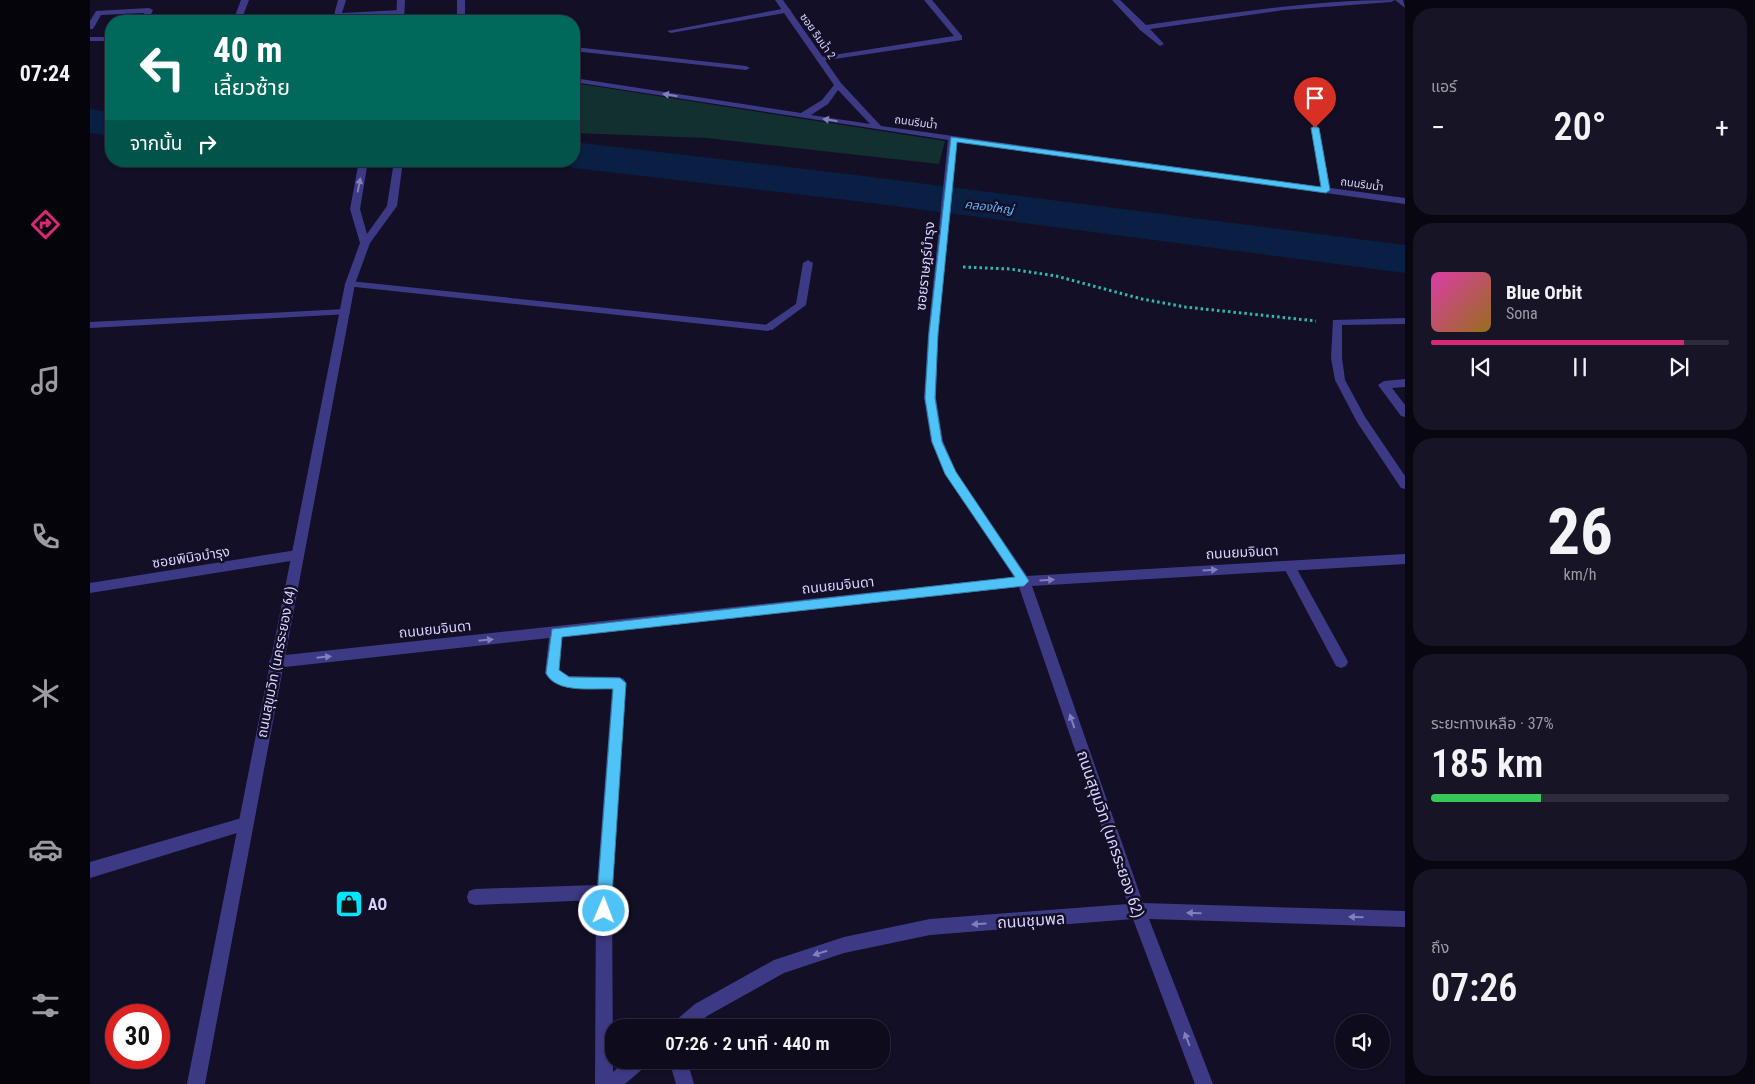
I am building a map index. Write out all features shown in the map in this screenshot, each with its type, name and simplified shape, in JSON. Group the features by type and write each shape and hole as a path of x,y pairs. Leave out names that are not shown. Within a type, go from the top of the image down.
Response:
{"street":[{"path":"239,15 245,0"},
{"path":"342,0 338,15 400,12 401,0"},
{"path":"461,0 461,15"},
{"name":"ซอย ริมน้ำ 2","path":"780,0 838,85 878,128"},
{"path":"821,59 959,38 928,0"},
{"path":"1116,0 1160,44"},
{"path":"1276,0 1284,8"},
{"path":"1143,28 1284,8 1391,0"},
{"path":"1399,0 1405,6"},
{"path":"90,27 99,13 149,10 147,15"},
{"path":"671,31 787,10"},
{"path":"90,40 105,39"},
{"path":"580,50 746,68"},
{"name":"ถนนริมน้ำ","path":"580,81 953,139 1405,201"},
{"path":"803,116 825,102 838,85"},
{"path":"1315,128 1326,190"},
{"name":"ซอยราษฎร์บำรุง","path":"953,139 930,398 937,442 951,474 1024,581"},
{"path":"363,167 355,209 365,243"},
{"name":"ถนนสุขุมวิท (นครระยอง 64)","path":"196,1084 350,284 365,243 392,206 398,167"},
{"path":"350,284 768,328 800,305 808,263"},
{"path":"90,325 344,312"},
{"path":"1405,321 1337,322 1337,360 1340,378 1348,396 1405,485"},
{"path":"1405,383 1384,385 1405,414"},
{"name":"ซอยพินิจบำรุง","path":"90,588 297,555"},
{"name":"ถนนยมจินดา","path":"276,662 1024,581 1405,560"},
{"path":"1289,566 1340,662"},
{"name":"ถนนสุขุมวิท (นครระยอง 62)","path":"1024,581 1138,912 1204,1084"},
{"path":"556,633 552,673 567,682 620,683 604,892 604,1084"},
{"path":"90,870 246,824"},
{"path":"475,897 604,892"},
{"name":"ถนนชุมพล","path":"690,1019 701,1010 780,966 844,945 930,927 1138,912 1405,919"},
{"path":"612,1084 630,1069"},
{"path":"681,1069 685,1084"}],"path":[{"path":"941,263 1029,270 1141,299 1177,306 1261,317 1337,322"}],"green space":[{"path":"580,84 945,141 939,164 707,138 580,133"}],"waterway":[{"name":"คลองใหญ่","path":"90,121 105,123"},
{"name":"คลองใหญ่","path":"580,156 864,189 1405,259"}],"place":[{"name":"AO","path":"349,904"}],"route":[{"path":"604,911 620,683 567,682 552,673 556,633 1024,581 951,474 937,442 930,398 934,334 953,139 1326,190 1315,128"}]}
